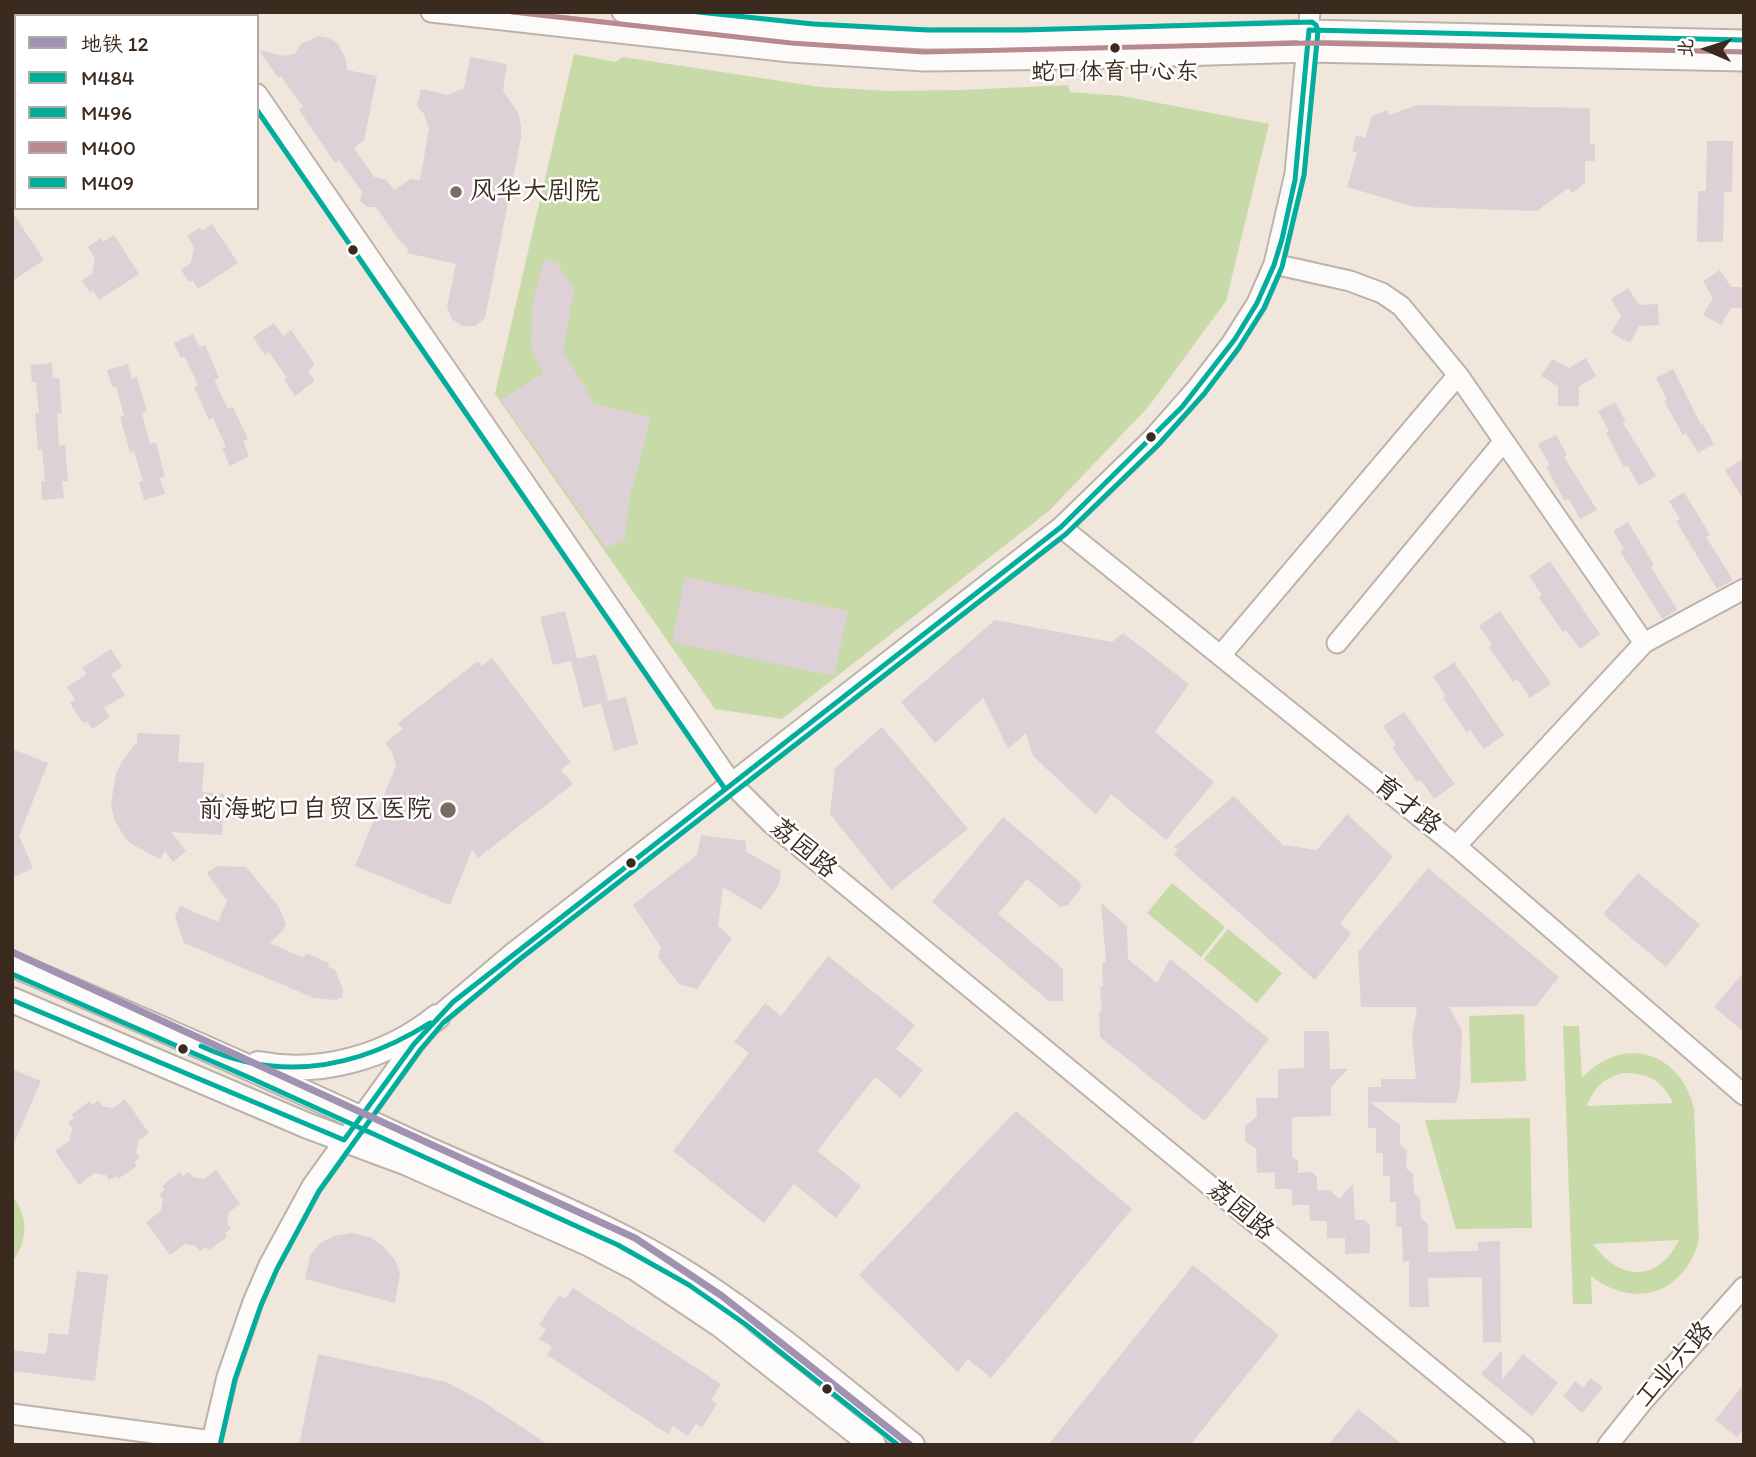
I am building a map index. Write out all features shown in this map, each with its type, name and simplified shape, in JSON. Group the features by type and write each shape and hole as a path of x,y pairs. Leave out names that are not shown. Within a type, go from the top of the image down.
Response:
{"main road":[{"path":"12,964 600,1226 693,1278 811,1364 912,1445"},
{"path":"12,1000 344,1140 417,1168 590,1244 636,1268 721,1325 873,1445"},
{"path":"230,1059 273,1067 315,1066 350,1061 380,1051 408,1037 438,1017"}],"street":[{"path":"431,12 790,52 890,60 1080,59 1308,52 1744,61"},
{"path":"622,12 790,32 927,38 1067,38 1309,21 1744,40"},
{"path":"12,1414 211,1443 238,1341 269,1265 312,1186 414,1044 438,1017 495,967 1061,527 1153,438 1198,388 1244,323 1274,264 1295,174 1309,21"},
{"name":"荔园路","path":"259,97 732,785 784,834 1524,1445"},
{"path":"1274,264 1350,281 1382,293 1401,306 1458,375 1644,643"},
{"path":"1220,655 1458,375"},
{"path":"1337,643 1504,441"},
{"name":"育才路","path":"1061,527 1456,846 1744,1095"},
{"path":"1456,846 1644,643 1744,589"},
{"name":"工业六路","path":"1608,1445 1643,1401 1744,1287"}],"green space":[{"path":"574,54 615,62 623,57 820,87 888,91 1068,85 1070,92 1122,96 1269,124 1226,301 1149,406 1049,511 782,719 715,709 495,394"},
{"path":"1172,883 1225,927 1201,957 1147,913"},
{"path":"1228,929 1282,973 1257,1003 1204,959"},
{"path":"1524,1014 1526,1081 1471,1083 1469,1016"},
{"path":"1563,1026 1579,1026 1582,1078 1598,1064 1615,1056 1632,1053 1648,1055 1677,1073 1687,1089 1694,1109 1699,1240 1692,1258 1670,1284 1641,1294 1624,1292 1591,1276 1592,1304 1573,1304","holes":["1622,1073 1639,1074 1653,1079 1664,1088 1673,1103 1587,1106 1600,1085","1679,1240 1660,1264 1638,1272 1614,1265 1593,1244"]},
{"path":"1530,1118 1532,1228 1456,1229 1425,1120"},
{"path":"12,1196 24,1220 24,1238 12,1262 14,1225"}],"building":[{"name":"风华大剧院","path":"318,36 337,43 345,57 347,70 377,76 364,140 354,148 374,177 386,180 394,190 411,179 420,180 429,129 424,114 417,106 421,89 448,95 464,88 470,57 507,64 503,91 518,112 521,138 485,318 475,326 462,326 452,319 447,307 456,264 407,253 408,248 376,207 367,207 360,201 362,192 339,160 335,163 299,110 303,107 259,50 285,56 295,54 301,44"},
{"path":"1417,105 1590,108 1590,144 1595,144 1595,161 1585,161 1585,183 1572,193 1568,188 1537,211 1415,207 1347,187 1357,153 1352,151 1356,135 1365,138 1372,116 1387,110 1389,115"},
{"path":"1707,141 1733,141 1732,192 1724,192 1723,242 1697,242 1698,191 1706,191"},
{"path":"12,212 44,260 12,281"},
{"path":"212,224 238,263 198,289 181,270 191,263 194,247 187,236 200,227 202,231"},
{"path":"114,235 139,274 99,300 93,291 90,293 82,280 92,274 95,258 88,247 101,238 103,242"},
{"path":"544,259 557,263 574,289 563,351 594,404 651,417 629,500 625,540 606,548 501,400 543,373 531,347 532,305"},
{"path":"1720,270 1731,287 1744,287 1744,308 1731,308 1721,325 1703,315 1713,298 1703,281"},
{"path":"1628,288 1639,305 1658,304 1659,325 1639,326 1630,343 1611,333 1621,316 1611,299"},
{"path":"274,323 283,336 291,330 315,365 308,371 315,381 295,396 284,380 287,378 269,352 265,355 253,337"},
{"path":"193,334 200,347 205,345 219,378 214,380 228,409 233,407 248,439 243,441 249,456 230,466 222,448 226,447 213,418 209,420 194,387 198,385 185,357 181,358 174,343"},
{"path":"1586,358 1596,376 1579,386 1579,406 1558,406 1558,386 1541,376 1552,359 1569,368"},
{"path":"52,363 53,378 59,378 62,413 57,414 59,446 65,445 68,481 62,481 64,498 42,500 41,481 45,481 42,449 38,450 35,413 39,413 36,382 32,382 30,365"},
{"path":"128,364 132,379 137,377 147,412 142,413 150,444 156,442 165,477 160,478 165,494 144,500 139,482 143,481 134,451 130,452 120,417 124,416 116,386 112,387 107,370"},
{"path":"1673,369 1701,425 1703,424 1714,444 1698,453 1686,433 1683,435 1664,401 1667,399 1656,378"},
{"path":"1615,402 1626,422 1623,423 1656,476 1639,486 1628,466 1624,467 1598,411"},
{"path":"1556,435 1567,455 1564,457 1597,510 1580,519 1569,499 1565,501 1546,467 1550,465 1538,444"},
{"path":"1744,458 1744,501 1725,470"},
{"path":"1684,492 1710,535 1706,537 1733,580 1717,589 1676,521 1680,519 1669,501"},
{"path":"1628,522 1677,610 1662,619 1620,551 1624,549 1613,531"},
{"path":"1550,561 1600,634 1580,649 1566,630 1563,632 1539,598 1542,595 1529,576"},
{"path":"685,577 848,611 834,676 672,642"},
{"path":"565,611 577,659 596,654 608,701 583,708 571,661 553,665 540,617"},
{"path":"1500,611 1551,684 1530,698 1517,679 1513,682 1489,647 1492,645 1479,626"},
{"path":"995,620 1112,642 1123,633 1189,684 1155,732 1214,782 1166,840 1111,794 1096,815 1033,756 1026,733 1008,749 983,698 935,743 901,702"},
{"path":"111,649 122,667 111,674 125,695 104,708 110,717 92,729 87,721 83,723 70,703 75,700 67,687 87,674 82,668"},
{"path":"492,658 571,762 561,770 573,784 478,858 472,850 450,905 355,866 396,766 392,752 385,743 403,729 398,723 478,661 482,666"},
{"path":"1454,662 1504,735 1484,749 1470,730 1467,733 1443,698 1446,696 1433,677"},
{"path":"626,697 638,744 614,751 601,703"},
{"path":"1404,712 1455,784 1434,799 1421,780 1417,782 1393,748 1396,745 1383,726"},
{"path":"882,727 968,829 891,890 830,814 835,768"},
{"path":"137,733 180,735 178,762 204,763 202,792 224,794 222,835 171,832 186,851 173,862 165,851 160,859 130,843 114,819 111,803 116,774 122,761 137,742"},
{"path":"12,749 48,763 19,836 33,868 12,878"},
{"path":"1234,796 1283,845 1317,850 1347,814 1393,857 1340,923 1351,934 1315,980 1174,855 1178,850 1174,847"},
{"path":"1003,817 1080,882 1081,888 1068,905 1061,907 1027,879 998,914 1063,970 1063,1001 1049,1001 932,902"},
{"path":"701,835 746,841 746,852 781,871 779,885 761,910 723,887 718,926 732,938 697,989 679,984 658,957 661,947 633,905 697,855"},
{"path":"217,866 246,867 279,907 286,924 270,943 304,958 306,953 329,963 327,966 335,970 343,990 342,997 336,1000 314,998 184,943 175,917 180,906 218,922 227,901 207,873"},
{"path":"1428,868 1559,977 1536,1006 1449,1007 1462,1031 1460,1087 1456,1103 1370,1102 1400,1125 1400,1145 1407,1150 1406,1168 1413,1174 1414,1193 1420,1199 1421,1218 1428,1224 1428,1252 1478,1251 1478,1242 1500,1241 1501,1342 1483,1342 1482,1277 1428,1278 1429,1307 1409,1307 1409,1261 1403,1262 1402,1227 1396,1227 1396,1202 1390,1202 1390,1176 1383,1176 1383,1153 1376,1153 1376,1128 1368,1128 1368,1087 1381,1087 1381,1079 1416,1079 1412,1036 1417,1007 1361,1007 1358,952"},
{"path":"1638,873 1700,925 1666,967 1603,914"},
{"path":"1101,903 1127,926 1128,959 1157,983 1170,959 1269,1039 1205,1121 1100,1037 1100,987 1103,986 1102,963 1106,961"},
{"path":"828,956 915,1025 896,1049 923,1070 901,1098 875,1077 817,1151 861,1186 836,1218 794,1184 764,1223 673,1151 749,1053 734,1042 765,1003 781,1016"},
{"path":"1744,972 1744,1032 1714,1007"},
{"path":"1304,1031 1329,1031 1330,1069 1348,1069 1331,1087 1331,1116 1292,1117 1292,1157 1298,1161 1298,1173 1312,1172 1317,1178 1317,1190 1330,1190 1339,1199 1353,1184 1355,1220 1365,1220 1370,1226 1370,1253 1345,1254 1345,1238 1327,1238 1327,1221 1310,1221 1309,1205 1292,1205 1292,1189 1275,1189 1275,1172 1257,1173 1256,1149 1245,1141 1245,1126 1257,1117 1256,1098 1278,1098 1278,1069 1304,1068"},
{"path":"12,1069 41,1081 12,1148"},
{"path":"125,1099 149,1133 138,1141 136,1153 140,1158 134,1162 137,1166 118,1179 116,1176 109,1180 106,1175 94,1173 79,1185 55,1151 70,1140 72,1128 68,1123 74,1118 71,1115 90,1101 92,1105 98,1100 102,1106 113,1108"},
{"path":"1016,1111 1132,1209 991,1378 968,1359 958,1372 859,1275"},
{"path":"216,1170 240,1204 229,1212 227,1223 231,1229 225,1233 227,1237 209,1250 206,1247 200,1251 196,1246 185,1244 170,1255 146,1222 161,1211 163,1199 159,1194 165,1190 162,1186 180,1172 183,1176 189,1172 193,1177 204,1179"},
{"path":"351,1233 370,1237 384,1247 395,1260 400,1273 395,1303 305,1279 310,1256 319,1244 334,1236"},
{"path":"1193,1265 1279,1335 1190,1445 1048,1445"},
{"path":"77,1271 108,1275 95,1381 12,1371 12,1350 46,1354 49,1333 68,1335"},
{"path":"573,1288 721,1384 711,1400 717,1404 702,1427 696,1424 688,1436 673,1426 668,1434 547,1355 552,1347 539,1339 546,1329 539,1325 559,1295 565,1299"},
{"path":"1502,1350 1502,1380 1523,1354 1558,1383 1532,1416 1481,1374"},
{"path":"318,1354 446,1382 482,1401 549,1445 299,1445"},
{"path":"1591,1378 1603,1388 1582,1413 1563,1396 1575,1381 1583,1388"},
{"path":"1744,1384 1744,1429 1737,1437 1715,1420"},
{"path":"1358,1409 1403,1445 1328,1445"}],"metro line":[{"name":"12","path":"12,952 635,1238 722,1296 910,1445"}],"transit line":[{"name":"M400","path":"512,12 791,43 924,52 1308,43 1744,52"},
{"name":"M496","path":"220,1445 235,1379 261,1305 277,1269 319,1191 421,1049 443,1023 520,959 1066,534 1159,444 1204,394 1238,349 1264,308 1282,267 1304,175 1318,31 1312,22 928,30 813,24 698,12"},
{"name":"M484","path":"12,1000 344,1140 414,1044 453,1002 1061,527 1182,407 1235,339 1257,303 1274,265 1295,180 1309,30 1744,40"},
{"name":"M496","path":"259,113 725,789"},
{"name":"M409","path":"12,974 248,1077 618,1245 689,1285 745,1324 898,1445"},
{"name":"M484","path":"201,1046 260,1064 289,1067 318,1065 375,1051 430,1023"}],"place":[{"name":"蛇口体育中心东","path":"1115,48"},
{"name":"风华大剧院","path":"456,192"},
{"name":"前海蛇口自贸区医院","path":"448,810"}]}
